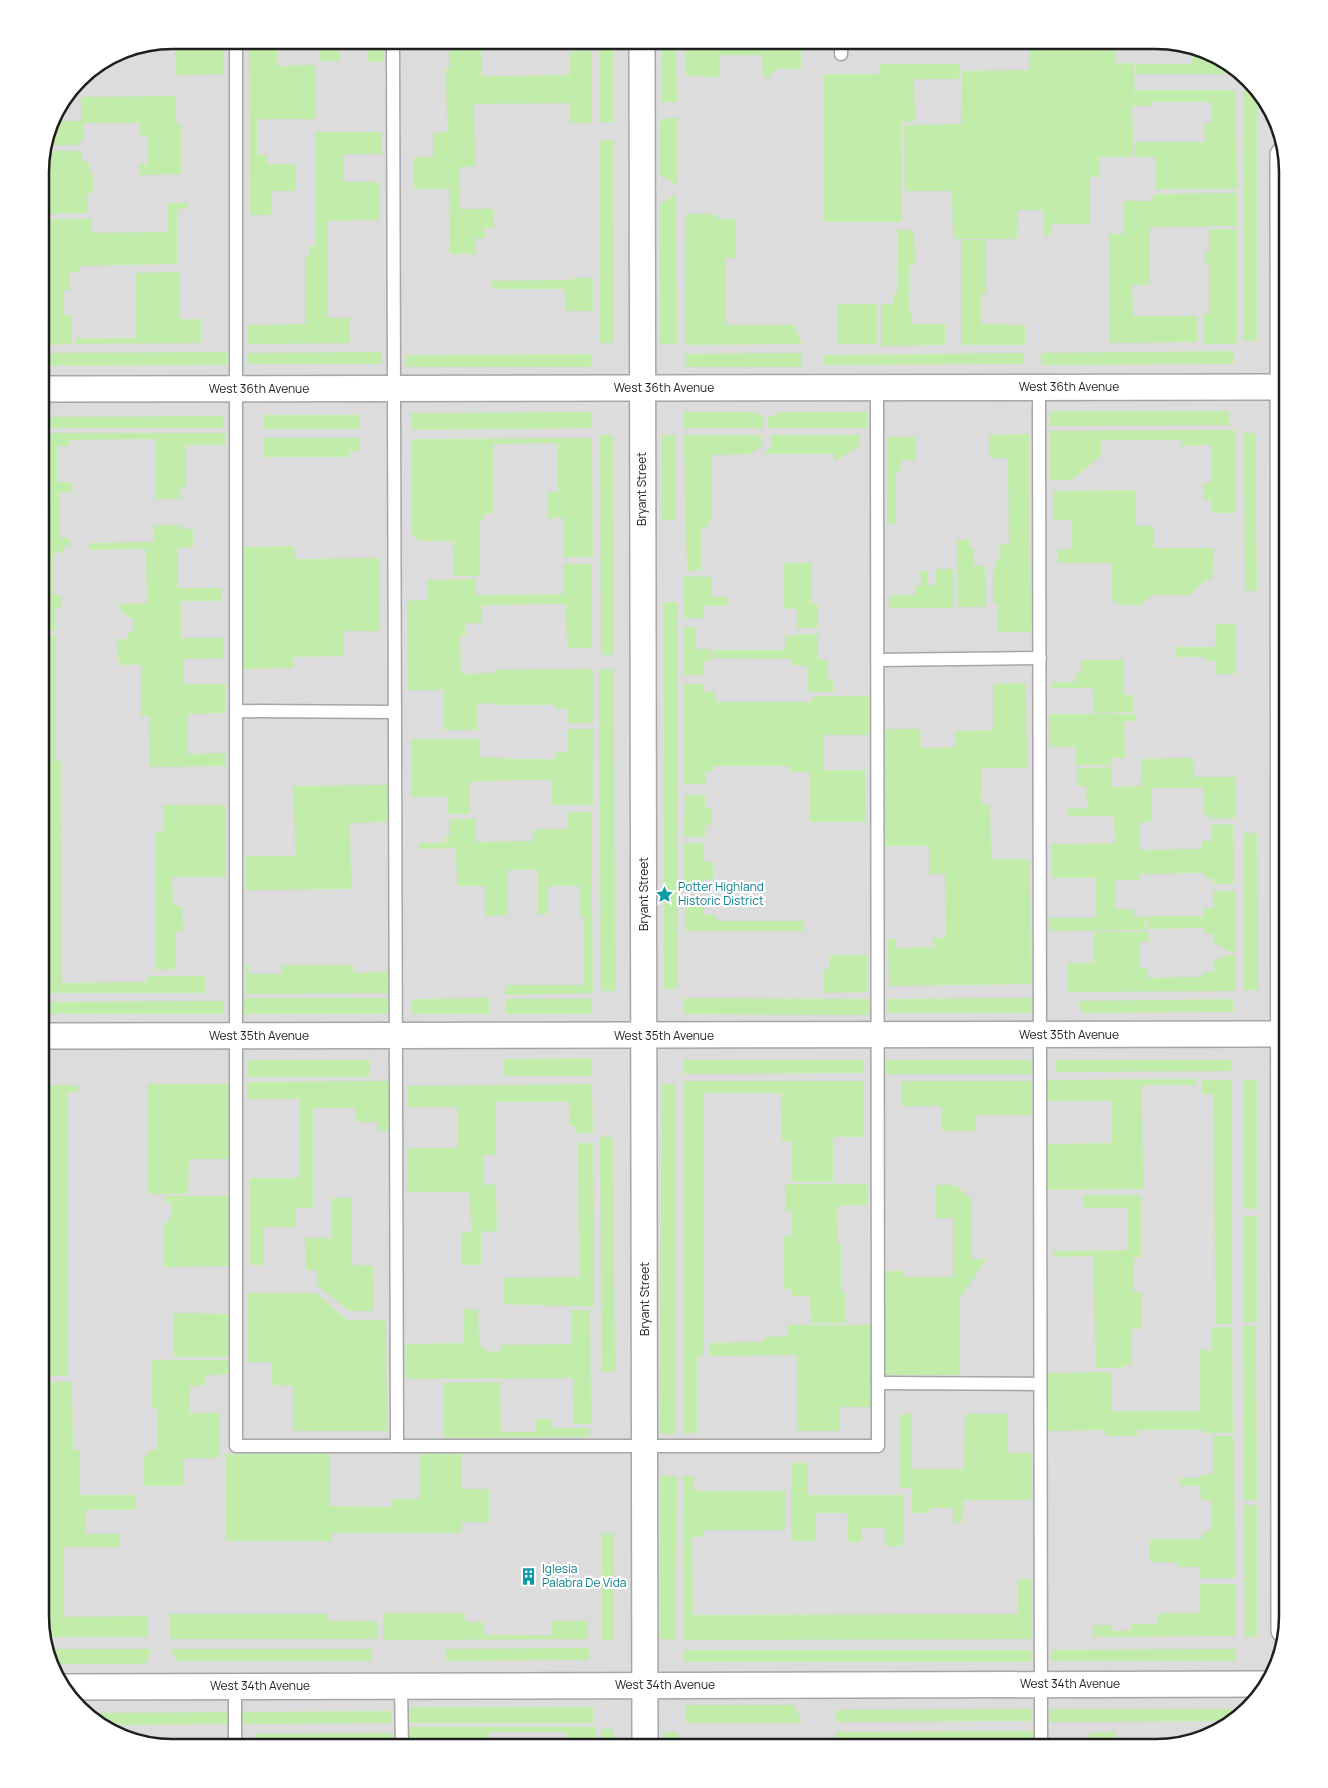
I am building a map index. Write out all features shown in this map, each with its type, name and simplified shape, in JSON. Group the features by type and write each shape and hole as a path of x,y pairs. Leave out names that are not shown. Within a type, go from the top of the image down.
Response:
{"street":[{"name":"Bryant Street","path":"642,49 641,388 645,1739"},
{"name":"West 36th Avenue","path":"49,389 1279,387"},
{"name":"West 35th Avenue","path":"49,1036 1279,1034"},
{"name":"West 34th Avenue","path":"71,1687 1260,1684"}],"lane":[{"path":"236,49 236,1446 878,1446 877,388"},
{"path":"392,49 397,1446"},
{"path":"841,49 841,54"},
{"path":"1039,387 1041,1739"},
{"path":"878,660 1040,658"},
{"path":"236,711 395,712"},
{"path":"878,1383 1040,1384"},
{"path":"235,1686 235,1739"},
{"path":"401,1686 402,1739"}],"shaded area":[{"name":"Potter Highland Historic District","path":"1164,49 1188,53 1218,65 1243,85 1259,103 1273,132 1279,172 1279,1616 1275,1648 1263,1678 1249,1697 1225,1719 1196,1733 1156,1739 172,1739 140,1735 117,1727 91,1709 69,1685 55,1656 51,1640 49,1616 49,164 58,125 69,103 79,91 110,65 132,55 156,50"}],"green space":[{"path":"175,49 223,49 224,74 175,75"},
{"path":"249,49 277,49 277,66 315,65 316,119 257,119 257,155 267,155 268,164 295,164 295,191 271,191 271,215 250,215"},
{"path":"318,49 339,49 339,61 319,61"},
{"path":"366,49 382,49 383,62 367,62"},
{"path":"449,49 481,49 482,76 569,75 569,103 474,104 475,166 459,167 460,209 493,209 494,228 484,228 485,238 476,238 476,254 450,254 449,189 414,189 414,157 433,157 433,133 447,132 446,68 449,68"},
{"path":"600,49 613,49 613,122 600,122"},
{"path":"662,49 676,49 677,102 662,102"},
{"path":"686,49 801,49 801,69 778,69 770,74 770,78 763,78 762,55 720,55 720,77 686,76"},
{"path":"1029,49 1116,50 1116,63 1134,63 1135,106 1132,107 1134,157 1099,157 1099,177 1090,177 1090,224 1051,224 1051,235 1044,236 1043,210 1018,210 1017,239 953,239 952,191 905,191 904,125 961,124 962,71 1029,70"},
{"path":"570,51 591,51 591,123 570,123"},
{"path":"1191,54 1218,65 1231,74 1136,74 1136,64 1191,64"},
{"path":"880,64 959,64 959,79 914,79 915,121 901,122 902,222 823,222 823,74 879,74"},
{"path":"1136,90 1236,90 1237,189 1156,189 1156,157 1135,157 1135,142 1205,142 1204,123 1211,123 1211,102 1151,102 1150,106 1136,106"},
{"path":"1243,91 1248,91 1257,101 1257,341 1243,341"},
{"path":"176,96 176,123 181,123 181,174 139,175 139,164 148,164 148,135 140,135 139,123 83,123 83,140 79,140 79,145 52,145 60,121 81,121 81,97"},
{"path":"677,117 677,185 660,175 660,120"},
{"path":"315,132 382,132 382,154 343,154 343,182 379,182 379,220 327,221 328,318 350,318 350,343 248,344 248,325 305,324 305,256 310,256 310,246 315,245"},
{"path":"613,140 614,343 600,343 600,141"},
{"path":"51,151 82,151 82,161 89,162 89,174 93,174 93,193 87,193 87,213 49,214 49,164"},
{"path":"1237,193 1237,226 1150,227 1150,285 1132,285 1133,316 1197,316 1197,342 1110,343 1110,234 1123,234 1123,201 1153,201 1153,194"},
{"path":"676,194 677,344 660,344 660,204"},
{"path":"168,203 188,203 188,208 177,209 177,264 80,266 80,272 70,272 70,290 64,291 64,315 72,315 72,344 49,345 49,219 92,219 92,233 167,232"},
{"path":"685,214 716,214 717,219 735,219 735,258 726,258 726,325 794,325 802,344 685,345"},
{"path":"1209,229 1237,229 1237,344 1203,344 1203,314 1209,314 1209,264 1205,263 1205,252 1209,251"},
{"path":"898,230 914,230 915,264 909,265 909,314 912,314 912,324 945,324 945,345 881,346 881,304 894,304 894,293 898,293"},
{"path":"961,240 986,240 986,294 981,294 981,324 1025,325 1025,345 961,345"},
{"path":"179,272 179,319 201,319 201,343 75,344 75,338 136,338 136,273"},
{"path":"572,278 593,278 593,311 566,311 565,289 492,289 492,281 572,280"},
{"path":"838,304 877,304 877,344 838,344"},
{"path":"1233,351 1234,364 1041,365 1041,353"},
{"path":"227,352 227,365 49,366 49,353"},
{"path":"382,352 382,364 248,364 248,353"},
{"path":"802,353 802,367 685,367 685,354"},
{"path":"1024,353 1024,364 824,365 824,355"},
{"path":"591,354 591,367 406,367 406,355"},
{"path":"1050,411 1229,411 1229,425 1050,426"},
{"path":"592,412 592,428 411,430 411,413"},
{"path":"684,412 755,412 755,415 764,415 764,428 684,428"},
{"path":"777,412 867,412 867,428 768,428 768,416 776,416"},
{"path":"264,415 359,415 359,429 264,429"},
{"path":"223,416 223,428 49,428 49,417"},
{"path":"1235,430 1235,513 1212,513 1212,500 1203,500 1203,483 1212,483 1211,445 1182,446 1181,440 1101,440 1101,456 1072,480 1050,480 1050,431"},
{"path":"49,433 225,433 225,445 186,445 186,487 180,487 181,499 156,499 156,439 69,440 69,446 57,446 57,482 71,482 71,492 59,493 59,538 70,538 70,547 64,547 64,552 53,553 54,595 62,595 62,608 55,608 55,630 49,630"},
{"path":"1244,433 1255,433 1257,591 1245,591"},
{"path":"1029,434 1031,632 998,632 998,604 993,603 993,569 996,569 996,559 1000,559 999,545 1009,544 1008,458 989,458 989,435"},
{"path":"600,435 613,435 614,655 601,655"},
{"path":"662,435 676,435 676,520 662,520"},
{"path":"684,435 762,435 762,445 751,454 711,455 711,521 707,521 707,527 701,528 701,570 687,571"},
{"path":"771,435 859,435 859,446 834,462 834,454 763,454 771,446"},
{"path":"887,437 916,437 916,460 901,460 900,472 896,472 896,524 887,524"},
{"path":"264,438 360,438 360,451 349,451 349,457 264,457"},
{"path":"592,438 593,557 564,557 564,518 548,518 548,492 558,492 558,443 493,444 493,514 484,514 483,520 479,520 480,576 454,576 453,541 420,541 411,534 411,439"},
{"path":"1136,490 1136,526 1154,526 1154,548 1214,548 1212,580 1206,580 1190,595 1152,595 1141,605 1118,605 1118,601 1111,601 1111,563 1058,563 1058,549 1071,549 1071,520 1053,520 1053,491"},
{"path":"154,525 182,525 182,529 193,529 193,547 178,548 178,588 222,588 222,601 181,601 181,638 224,638 224,658 184,659 184,684 225,684 225,713 187,714 187,754 226,753 226,766 150,767 149,716 141,716 141,665 120,665 120,660 118,660 117,639 128,639 128,633 133,632 133,618 126,618 125,611 120,611 120,604 147,603 146,549 89,550 89,543 154,542"},
{"path":"969,539 969,547 974,547 974,566 985,566 986,607 958,607 957,540"},
{"path":"294,546 295,559 379,558 380,631 343,631 343,656 293,657 293,668 243,669 242,547"},
{"path":"783,563 811,563 811,603 818,604 818,628 797,628 797,609 786,609 786,606 783,606"},
{"path":"563,564 591,564 592,648 567,648 566,604 482,605 482,623 465,623 465,636 460,636 461,674 493,673 493,703 477,704 477,730 444,730 444,690 408,690 407,601 427,600 427,580 476,579 476,595 563,594"},
{"path":"936,569 953,569 953,608 889,608 889,595 916,595 916,586 922,586 919,571 927,571 927,585 936,585"},
{"path":"684,576 711,577 711,597 728,597 728,606 703,606 703,618 684,618"},
{"path":"664,602 678,602 678,989 664,989"},
{"path":"1215,624 1235,624 1236,674 1216,674 1216,661 1206,661 1205,657 1176,657 1176,647 1215,647"},
{"path":"684,627 696,627 696,649 712,649 712,661 704,661 704,675 684,675"},
{"path":"797,634 818,634 818,659 828,660 828,679 833,679 833,692 808,692 808,666 792,665 792,659 713,658 713,650 785,650 785,635 797,636"},
{"path":"49,635 56,635 56,761 61,761 62,983 147,982 147,976 205,976 205,993 49,993"},
{"path":"1081,660 1124,660 1124,695 1133,695 1133,712 1094,713 1093,688 1051,688 1051,682 1076,682 1076,673 1081,673"},
{"path":"593,669 593,723 568,723 568,709 556,709 555,705 494,705 494,670"},
{"path":"599,669 614,669 615,991 601,991"},
{"path":"1026,683 1027,768 982,768 981,804 990,804 991,859 1030,859 1031,984 889,986 888,939 895,939 895,948 933,947 933,938 946,938 945,874 929,874 929,846 886,846 885,729 920,729 921,748 955,747 955,731 993,730 993,684"},
{"path":"684,684 704,684 704,692 715,692 715,702 812,702 813,696 869,696 869,735 824,735 824,770 865,770 865,822 810,822 810,772 790,772 789,766 714,766 713,771 706,771 706,784 684,784"},
{"path":"1049,714 1135,714 1135,721 1124,721 1125,758 1111,758 1111,765 1076,765 1076,747 1049,747"},
{"path":"568,729 593,729 593,805 552,805 552,780 516,780 516,759 555,759 556,752 568,752"},
{"path":"411,739 480,739 480,757 515,759 515,780 470,782 470,814 448,814 448,797 411,797"},
{"path":"1193,758 1194,777 1235,777 1235,818 1209,819 1209,815 1204,815 1203,788 1152,788 1152,822 1139,822 1140,850 1202,849 1202,841 1211,841 1211,825 1233,824 1234,884 1214,884 1214,878 1205,878 1204,873 1140,874 1140,880 1115,880 1115,909 1134,909 1134,917 1145,917 1145,930 1049,931 1049,918 1096,918 1096,875 1094,878 1051,878 1051,844 1123,843 1115,843 1114,816 1068,816 1068,809 1087,808 1086,786 1077,786 1077,768 1111,767 1112,787 1141,786 1142,759"},
{"path":"389,785 389,822 350,823 351,889 245,890 245,856 295,856 294,786"},
{"path":"685,795 705,795 705,808 712,809 712,825 705,825 705,837 684,837"},
{"path":"163,805 225,805 226,877 172,877 173,906 182,906 183,932 175,932 175,969 156,970 155,832 163,831"},
{"path":"567,812 591,812 593,993 505,995 505,985 583,985 583,915 579,915 579,886 548,886 548,914 538,914 538,870 508,870 508,915 485,916 485,886 457,886 456,848 419,849 419,843 446,843 446,836 449,836 449,819 475,819 476,842 533,841 533,829 568,829"},
{"path":"1244,833 1257,833 1258,990 1244,990"},
{"path":"684,843 704,843 704,862 713,862 713,880 704,879 704,891 684,891"},
{"path":"1213,891 1235,891 1235,951 1228,951 1214,942 1214,934 1204,933 1204,928 1147,929 1147,916 1204,916 1204,908 1213,908"},
{"path":"685,897 704,897 704,914 716,915 717,921 804,921 804,931 685,931"},
{"path":"1094,932 1148,932 1149,941 1140,942 1139,968 1148,968 1148,978 1203,977 1204,972 1214,972 1214,961 1228,955 1235,955 1235,991 1068,992 1068,963 1094,963"},
{"path":"830,955 867,955 867,992 824,993 824,969 830,969"},
{"path":"387,964 389,964 389,993 245,994 245,965 249,965 249,974 282,974 282,965 354,965 354,973 386,972"},
{"path":"244,998 389,998 389,1014 244,1014"},
{"path":"489,998 489,1014 411,1014 411,999"},
{"path":"684,998 870,999 870,1015 684,1014"},
{"path":"1033,998 1033,1013 887,1013 887,999"},
{"path":"506,999 591,999 591,1014 506,1014"},
{"path":"1233,999 1233,1012 1082,1013 1078,1001"},
{"path":"224,1001 224,1014 49,1014 49,1002"},
{"path":"591,1058 592,1076 504,1076 504,1059"},
{"path":"248,1060 370,1060 370,1077 248,1077"},
{"path":"684,1060 864,1060 864,1073 684,1074"},
{"path":"886,1060 1032,1060 1032,1074 886,1074"},
{"path":"1056,1060 1231,1060 1231,1071 1056,1072"},
{"path":"1196,1079 1196,1085 1142,1085 1143,1189 1048,1190 1048,1144 1112,1143 1112,1101 1046,1101 1046,1080"},
{"path":"1202,1080 1231,1080 1232,1324 1215,1324 1214,1094 1202,1094"},
{"path":"1244,1080 1257,1080 1257,1209 1244,1209"},
{"path":"389,1081 389,1131 377,1131 377,1122 355,1122 355,1108 313,1108 313,1208 296,1208 296,1227 264,1227 264,1265 250,1265 250,1178 299,1178 299,1099 247,1099 247,1082"},
{"path":"683,1081 864,1081 864,1137 833,1137 833,1182 792,1182 792,1142 782,1141 781,1093 703,1093 703,1355 697,1355 697,1433 684,1433"},
{"path":"902,1081 1032,1081 1032,1115 976,1115 975,1131 942,1131 942,1106 902,1106"},
{"path":"147,1084 229,1084 229,1159 189,1159 188,1194 147,1194"},
{"path":"592,1084 593,1133 575,1133 575,1126 570,1125 569,1102 495,1102 495,1155 483,1155 484,1185 496,1184 497,1231 481,1232 481,1265 462,1265 462,1233 471,1232 470,1192 407,1192 407,1148 458,1148 458,1107 408,1107 408,1086"},
{"path":"661,1084 676,1084 675,1434 660,1434"},
{"path":"49,1085 78,1085 78,1092 67,1092 68,1376 49,1376"},
{"path":"600,1137 613,1137 615,1371 602,1372"},
{"path":"578,1143 593,1143 594,1307 503,1304 503,1278 579,1277"},
{"path":"785,1184 867,1184 867,1205 837,1206 838,1243 841,1244 841,1292 845,1292 845,1323 811,1323 810,1296 792,1296 791,1289 784,1289 783,1236 792,1236 792,1211 786,1211"},
{"path":"935,1185 955,1185 972,1199 972,1259 987,1259 959,1299 960,1375 885,1375 885,1271 903,1271 903,1277 953,1277 953,1218 936,1218"},
{"path":"1083,1195 1141,1195 1141,1257 1134,1258 1134,1292 1142,1293 1142,1329 1132,1329 1132,1365 1123,1365 1123,1368 1095,1368 1094,1256 1053,1257 1053,1251 1127,1250 1127,1208 1083,1208"},
{"path":"166,1196 230,1196 230,1266 164,1267 164,1224 168,1224 168,1219 172,1218 172,1203 166,1203"},
{"path":"331,1198 351,1198 352,1265 373,1266 374,1311 349,1311 317,1285 317,1270 306,1270 305,1238 332,1238"},
{"path":"1243,1216 1257,1216 1257,1322 1244,1322"},
{"path":"248,1293 316,1293 347,1320 386,1320 387,1431 293,1431 293,1386 272,1385 271,1362 248,1362"},
{"path":"464,1309 478,1309 479,1344 488,1352 501,1351 501,1345 572,1344 572,1310 590,1310 591,1424 574,1424 573,1378 406,1379 406,1344 464,1343"},
{"path":"174,1313 229,1314 229,1357 174,1357"},
{"path":"788,1325 871,1325 872,1407 840,1407 840,1431 797,1431 797,1355 710,1356 710,1343 764,1342 765,1337 788,1336"},
{"path":"1244,1326 1256,1326 1257,1500 1244,1500"},
{"path":"1211,1327 1232,1327 1233,1433 1203,1433 1203,1430 1137,1430 1137,1436 1106,1436 1106,1430 1046,1431 1046,1373 1111,1372 1111,1411 1200,1411 1200,1350 1211,1350"},
{"path":"151,1360 228,1360 229,1374 205,1375 205,1385 190,1386 189,1413 220,1413 220,1458 184,1458 184,1486 144,1486 144,1456 148,1455 148,1451 158,1450 158,1409 151,1408"},
{"path":"49,1382 72,1382 73,1450 80,1450 80,1495 135,1495 135,1510 86,1510 86,1534 120,1534 120,1547 63,1547 64,1617 147,1616 147,1637 51,1637"},
{"path":"500,1382 501,1432 535,1432 535,1419 551,1419 552,1428 590,1428 590,1437 443,1438 443,1383"},
{"path":"899,1414 912,1414 912,1469 964,1469 965,1414 1007,1414 1007,1453 1032,1453 1032,1500 963,1500 962,1523 953,1523 953,1508 930,1508 929,1513 911,1513 911,1488 899,1488"},
{"path":"1213,1436 1234,1436 1235,1578 1199,1578 1199,1567 1178,1567 1178,1562 1150,1562 1150,1539 1202,1539 1203,1532 1211,1531 1211,1500 1201,1500 1200,1486 1180,1486 1180,1478 1201,1478 1202,1475 1213,1474"},
{"path":"226,1454 330,1454 330,1506 391,1507 392,1499 420,1499 420,1454 462,1454 462,1489 489,1489 489,1522 462,1522 461,1533 332,1533 332,1541 226,1541"},
{"path":"791,1463 807,1463 807,1495 904,1495 904,1541 901,1541 901,1546 885,1546 885,1528 862,1528 862,1542 847,1542 847,1513 816,1513 816,1541 791,1541"},
{"path":"660,1476 677,1476 676,1639 660,1639"},
{"path":"683,1476 694,1476 694,1491 785,1491 785,1530 704,1530 703,1537 692,1537 693,1615 1018,1614 1018,1579 1031,1579 1032,1639 684,1640"},
{"path":"1244,1505 1257,1505 1257,1637 1245,1637"},
{"path":"602,1533 614,1533 614,1640 602,1640"},
{"path":"1199,1584 1235,1584 1235,1636 1093,1637 1093,1625 1111,1625 1111,1631 1132,1630 1132,1624 1158,1624 1158,1613 1199,1613"},
{"path":"383,1613 465,1613 465,1622 483,1622 483,1635 551,1635 551,1621 588,1621 588,1639 383,1640"},
{"path":"170,1614 328,1614 329,1621 377,1621 377,1639 170,1639"},
{"path":"589,1648 589,1660 446,1661 446,1649"},
{"path":"53,1649 152,1649 145,1664 58,1664"},
{"path":"170,1649 372,1649 372,1661 176,1661"},
{"path":"1235,1649 1235,1661 1051,1661 1051,1650"},
{"path":"684,1650 1032,1650 1032,1662 684,1662"},
{"path":"686,1705 794,1705 802,1723 686,1723"},
{"path":"409,1707 593,1707 593,1723 409,1723"},
{"path":"1032,1709 1032,1721 835,1722 835,1710"},
{"path":"1050,1709 1234,1709 1234,1712 1221,1721 1050,1722"},
{"path":"392,1711 392,1723 113,1725 96,1713"},
{"path":"408,1727 595,1727 595,1739 566,1739 566,1732 489,1732 489,1739 408,1739"},
{"path":"601,1729 614,1729 614,1739 601,1739"},
{"path":"1033,1731 1033,1739 835,1739 835,1732"},
{"path":"663,1732 677,1732 677,1739 663,1739"},
{"path":"1116,1732 1116,1739 1090,1739 1090,1733"},
{"path":"393,1733 393,1739 256,1739 256,1734"}],"place":[{"name":"Potter Highland Historic District","path":"664,894"},
{"name":"Iglesia Palabra De Vida","path":"528,1576"}]}
